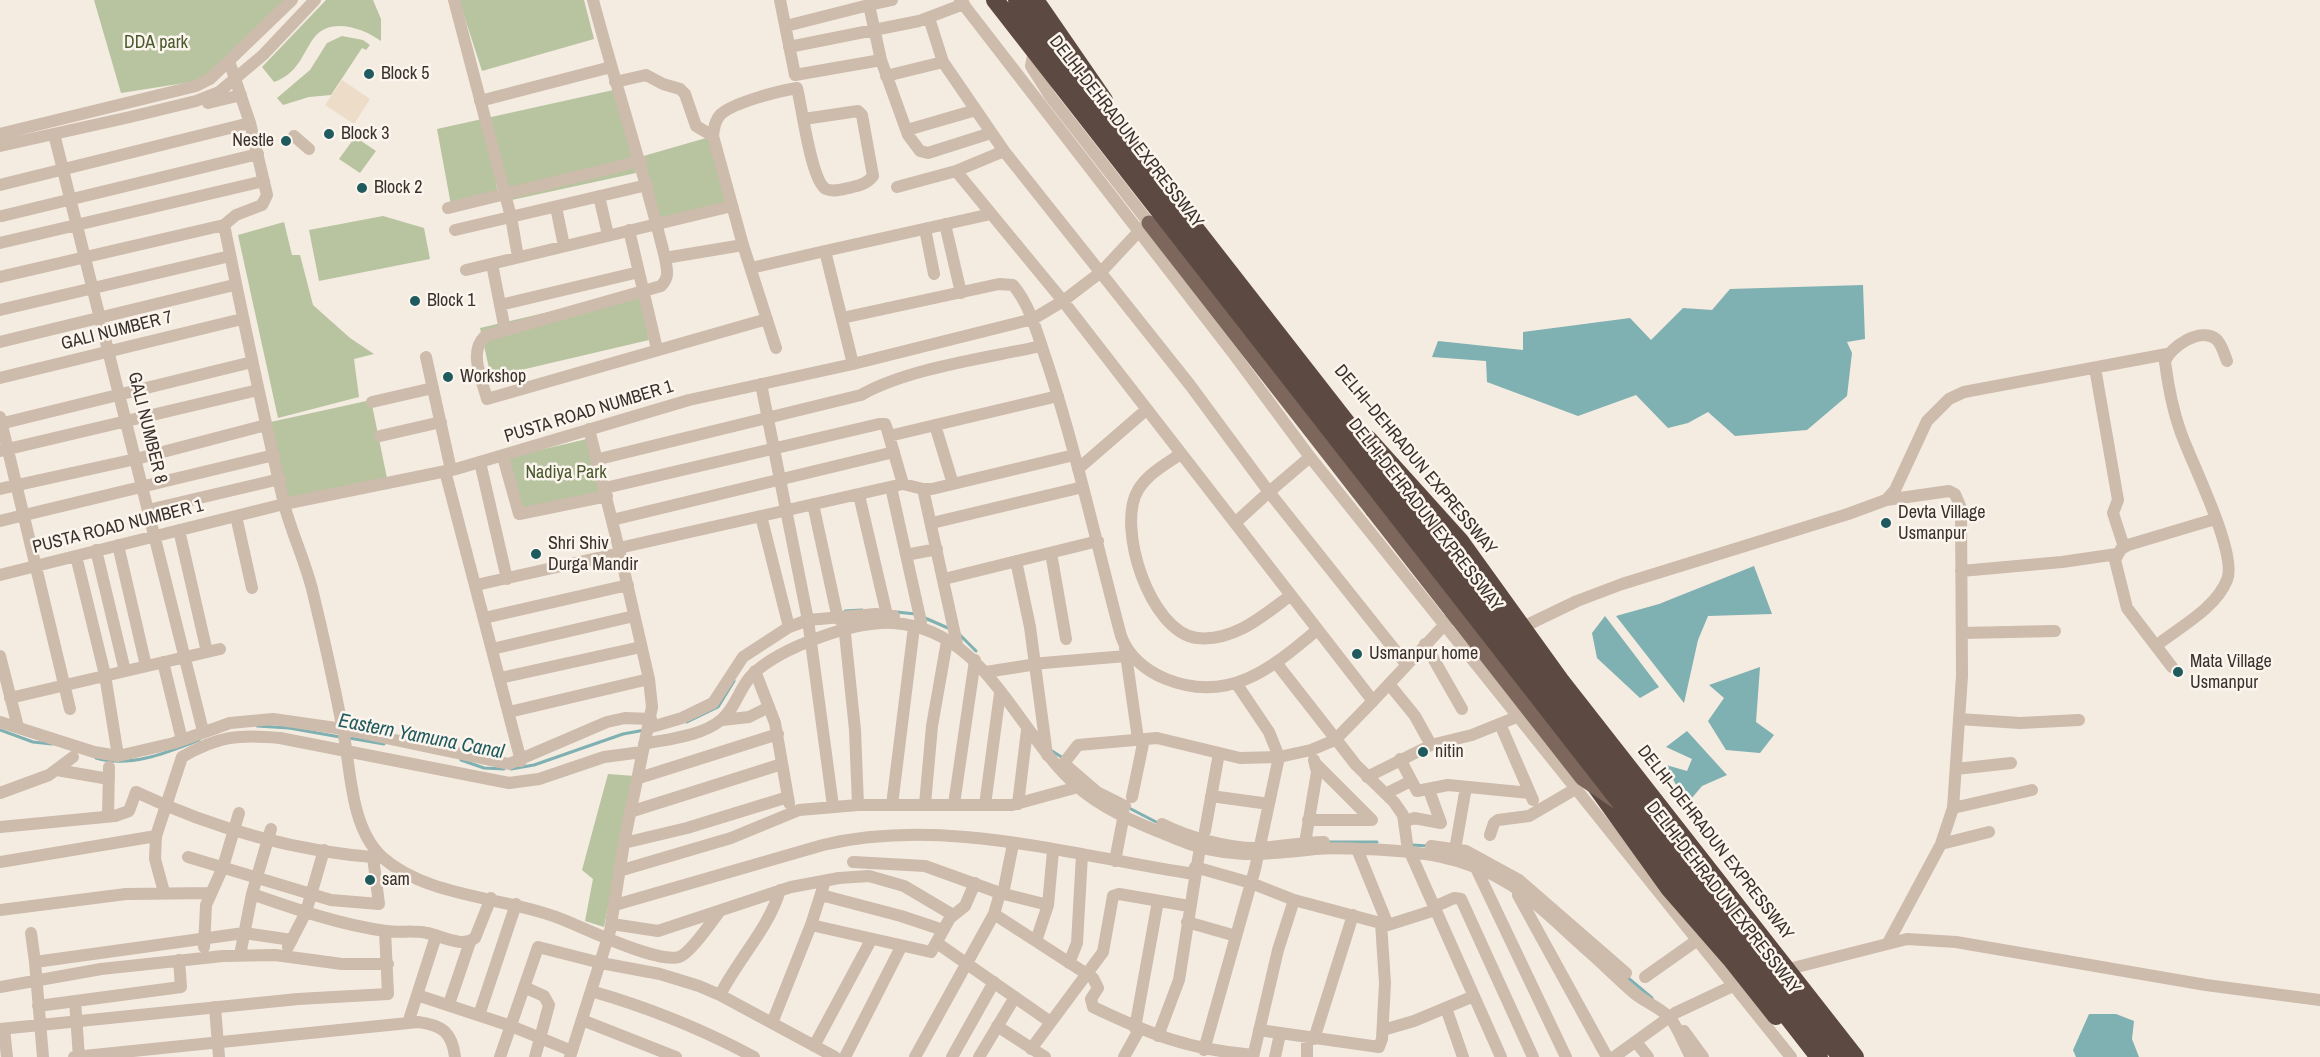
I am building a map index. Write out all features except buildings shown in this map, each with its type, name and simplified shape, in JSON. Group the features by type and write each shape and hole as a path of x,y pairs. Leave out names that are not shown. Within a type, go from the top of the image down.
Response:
{"highway":[{"path":"984,0 1031,60 1148,224 1404,538 1494,654 1740,983 1809,1057"},
{"name":"DELHI-DEHRADUN EXPRESSWAY","path":"995,0 1819,1057"},
{"name":"DELHI-DEHRADUN EXPRESSWAY","path":"1017,0 1841,1057"},
{"name":"DELHI–DEHRADUN EXPRESSWAY","path":"1035,0 1115,116 1353,421 1460,541 1522,628 1855,1057"}],"main road":[{"path":"1148,224 1582,778 1628,810"}],"street":[{"path":"0,134 180,91 210,79 292,0"},
{"path":"0,154 55,137 196,101 219,92 263,55 315,0"},
{"path":"454,0 511,217 518,257"},
{"path":"594,0 615,82 641,161 668,272 667,281 661,286 485,336 478,342 476,351 487,399 767,319"},
{"path":"780,0 797,88 816,174 825,189 833,191 867,183 873,176 873,166 862,115 858,111 804,119"},
{"path":"786,26 892,0"},
{"path":"789,47 875,32 929,18 962,2 1148,224 1310,457 1404,577 1445,624 1577,788 1696,941 1740,983 1789,1056"},
{"path":"869,5 886,76 914,146 920,152 928,153 991,133"},
{"path":"929,18 944,62 1004,151 1190,385 1269,492 1406,664"},
{"path":"1031,60 1035,51 1047,42 1066,45"},
{"path":"795,75 881,60"},
{"path":"0,277 224,225 236,215 262,205 267,195 258,154 229,61"},
{"path":"886,76 944,62"},
{"path":"480,101 611,68"},
{"path":"615,82 646,75 663,84 680,88 686,94 696,126 713,136"},
{"path":"776,348 743,245 713,136 715,125 721,115 734,107 797,88"},
{"path":"0,146 55,137 241,95"},
{"path":"907,130 976,110"},
{"path":"0,185 250,123"},
{"path":"294,136 309,148"},
{"name":"GALI NUMBER 8","path":"55,137 203,731"},
{"path":"897,187 956,171 1004,151"},
{"path":"2,216 258,154"},
{"path":"448,208 641,161"},
{"path":"956,171 1063,302 1179,455 1235,523 1373,701"},
{"path":"0,243 264,181"},
{"path":"455,230 647,185"},
{"path":"599,196 608,235"},
{"path":"466,270 732,206"},
{"path":"556,207 564,246"},
{"path":"751,268 992,214"},
{"path":"945,224 961,293"},
{"name":"PUSTA ROAD NUMBER 1","path":"0,575 284,504 503,457 689,400 853,364 1033,319 1063,302 1101,272 1148,224"},
{"path":"188,857 331,900 379,904 378,857 362,825 312,590 284,504 280,478 234,285 224,225"},
{"path":"925,229 934,274"},
{"path":"629,230 657,349"},
{"path":"664,258 743,245"},
{"path":"825,250 853,364"},
{"path":"0,310 230,256"},
{"path":"492,264 505,330"},
{"path":"500,305 639,272"},
{"path":"842,318 999,284 1013,285 1033,319 1058,396 1125,650 1141,739 1132,797"},
{"path":"0,342 234,285"},
{"name":"GALI NUMBER 7","path":"0,378 242,319"},
{"path":"1886,500 1895,490 1927,421 1949,399 1964,392 2167,354 2174,347 2204,335 2220,343 2227,361"},
{"path":"598,459 861,395 883,384 1041,346"},
{"path":"2157,645 2217,598 2228,580 2230,566 2226,545 2180,431 2166,368 2167,354"},
{"path":"426,357 441,422 448,470 521,760"},
{"path":"70,709 4,450 0,421 252,362"},
{"path":"2095,368 2118,500 2113,513 2120,550 2115,560 2127,608 2172,667"},
{"path":"761,384 770,418 780,479 810,620 833,806"},
{"path":"372,402 433,388"},
{"path":"4,450 258,390"},
{"path":"889,436 1058,396"},
{"path":"1078,469 1146,410"},
{"path":"380,436 441,422"},
{"path":"503,457 519,514 776,448 885,424 903,484"},
{"path":"0,489 136,459 266,425"},
{"path":"935,425 953,484"},
{"path":"417,995 511,1026 573,1055 612,924 624,843 633,811 652,707 649,679 628,585 589,429"},
{"path":"612,520 894,452"},
{"path":"0,521 274,455"},
{"path":"476,585 903,484 923,489 953,484 1074,455"},
{"path":"1179,455 1148,476 1136,492 1132,509 1137,563 1148,595 1162,615 1187,635 1211,638 1229,635 1247,627 1291,595"},
{"path":"1235,523 1310,457"},
{"path":"480,462 507,579"},
{"path":"148,510 280,478"},
{"path":"891,487 919,620 892,805"},
{"path":"932,523 1083,487"},
{"path":"923,489 944,579 953,640 932,726 925,804"},
{"path":"1494,654 1522,628 1577,600 1622,584 1848,514 1886,500 1941,490 1955,494 1961,508 1962,633 1953,808 1941,844 1889,941"},
{"path":"859,495 886,612"},
{"path":"813,504 839,622 855,730 858,805"},
{"path":"1404,538 1435,514"},
{"path":"236,516 252,588"},
{"path":"761,516 789,627"},
{"path":"1961,571 2062,562 2120,550 2215,519"},
{"path":"179,530 207,652"},
{"path":"944,579 1098,541"},
{"path":"118,545 147,666"},
{"path":"906,555 937,549"},
{"path":"96,550 125,671"},
{"path":"1051,553 1066,639"},
{"path":"76,556 105,675 118,756"},
{"path":"1016,561 1035,665 1046,748"},
{"path":"484,618 628,585"},
{"path":"1062,763 1078,746 1141,739 1169,740 1254,760 1311,750 1335,740 1460,610"},
{"path":"722,720 735,704 744,684 755,671 790,650 812,641 839,622 886,612 919,620 953,640 990,671 1000,693 1028,725 1018,804"},
{"path":"492,649 634,616"},
{"path":"0,722 94,752 118,756 182,740 230,723 273,720 343,731 509,764 607,722 625,718 649,723 682,718 713,703 743,657 789,627 810,620 882,623 919,620"},
{"path":"1125,650 1155,675 1194,688 1212,689 1236,683 1277,664 1317,630"},
{"path":"1962,633 2055,631"},
{"path":"953,640 962,638 990,671 1046,748 1097,792 1171,829 1209,841 1259,852"},
{"path":"1425,644 1462,709"},
{"path":"500,678 641,646"},
{"path":"10,698 220,649"},
{"path":"990,671 1125,650"},
{"path":"0,657 18,727"},
{"path":"954,804 975,660"},
{"path":"163,662 182,740"},
{"path":"1277,664 1335,740 1367,777 1387,793 1403,815 1408,846 1501,1057"},
{"path":"755,671 778,734 791,813"},
{"path":"509,712 649,679"},
{"path":"1196,1052 1236,936 1251,883 1279,757 1269,732 1236,683"},
{"path":"1389,684 1415,716 1431,746"},
{"path":"985,805 1000,693"},
{"path":"164,892 155,859 156,836 182,757 220,738 259,735 347,748 509,783 539,779 604,757 695,732 722,720 749,717 769,707"},
{"path":"1367,777 1400,759 1431,746 1458,739 1519,716"},
{"path":"1959,719 2020,723 2079,720"},
{"path":"1500,724 1537,811"},
{"path":"639,778 778,734"},
{"path":"1304,846 1317,772 1311,750"},
{"path":"1205,831 1219,753"},
{"path":"0,793 24,786 57,770 73,757"},
{"path":"1400,759 1417,791 1448,785 1530,793"},
{"path":"1062,763 1078,787 1124,814 1177,840 1200,847 1259,852 1304,846 1431,846 1466,851 1497,865 1672,1015 1677,1032 1691,1057"},
{"path":"1308,820 1372,820 1315,763"},
{"path":"1956,769 2011,763"},
{"path":"633,811 782,764"},
{"path":"57,770 109,773 108,817"},
{"path":"1387,793 1411,781"},
{"path":"619,871 720,842 791,813 833,806 858,805 1018,804 1078,787"},
{"path":"1456,844 1467,787"},
{"path":"1490,835 1494,823 1498,820 1520,819 1577,788"},
{"path":"1404,822 1414,818 1441,823 1429,790"},
{"path":"1953,808 2032,790"},
{"path":"0,827 108,817 129,811 136,792 166,806 234,830 269,834 324,850 378,857 405,874 424,882 516,904 564,920 608,940 633,948 680,957 720,911"},
{"path":"1211,796 1269,804"},
{"path":"624,843 687,828 788,797"},
{"path":"203,957 205,910 240,813"},
{"path":"1115,861 1124,814"},
{"path":"1941,844 1989,832"},
{"path":"240,955 252,894 269,834"},
{"path":"615,905 856,837 892,835 954,837 1013,844 1115,861 1195,871 1251,883 1294,900 1384,924 1434,909 1454,897 1461,899 1533,1057"},
{"path":"0,862 156,836"},
{"path":"915,1057 994,914 1013,844"},
{"path":"1304,846 1357,849 1408,846 1517,883 1607,1057"},
{"path":"1158,1036 1179,981 1200,847"},
{"path":"1259,1030 1311,1039 1377,1047 1381,1045 1385,983 1384,924 1357,849"},
{"path":"283,956 306,912 324,850"},
{"path":"1036,941 1048,905 1053,851"},
{"path":"1070,963 1077,943 1083,855"},
{"path":"853,862 924,866 1001,894 1048,905"},
{"path":"1475,867 1566,1057"},
{"path":"612,924 658,931 780,890 849,876 882,878 925,897 953,915"},
{"path":"772,1023 811,925 825,881"},
{"path":"811,925 927,952 933,950 953,915 965,906 975,884"},
{"path":"720,995 737,964 772,912 780,890"},
{"path":"0,910 164,892 210,893"},
{"path":"252,894 306,912 385,931 426,933 470,942"},
{"path":"1031,1049 1050,1021 1089,975 1103,952 1113,896 1119,894 1189,906"},
{"path":"821,895 901,915 943,930"},
{"path":"448,1004 470,942 475,938 482,924 491,898"},
{"path":"994,914 1089,975 1098,988 1091,999 1093,1007 1137,1029 1196,1052 1253,1056 1278,950 1294,900"},
{"path":"1124,1057 1137,1029 1158,901"},
{"path":"479,1015 516,904"},
{"path":"1307,1057 1353,915"},
{"path":"1187,922 1236,936"},
{"path":"7,1057 2,1029 298,999 388,994 385,931"},
{"path":"31,933 43,1057"},
{"path":"35,962 244,933 292,940"},
{"path":"408,1023 436,936"},
{"path":"1614,1057 1672,1015 1740,983 1889,941 1907,939 1956,942 2206,986 2320,1000"},
{"path":"814,1046 871,940"},
{"path":"1639,987 1696,941"},
{"path":"937,943 1050,1021"},
{"path":"500,1057 538,947 601,963 660,974 720,995 835,1057"},
{"path":"846,1057 901,947"},
{"path":"0,987 101,969 203,957 283,956 342,964 388,964"},
{"path":"38,1006 181,987 179,960"},
{"path":"952,1057 994,982"},
{"path":"524,987 540,992 548,999 549,1012 535,1057"},
{"path":"591,991 629,1002 702,1031 754,1057"},
{"path":"1383,1030 1474,996"},
{"path":"980,1057 1015,997"},
{"path":"75,1001 79,1057"},
{"path":"215,1007 219,1057"},
{"path":"1446,1008 1463,1057"},
{"path":"582,1020 676,1057"},
{"path":"74,1057 418,1022 442,1027 452,1040 455,1057"},
{"path":"997,1026 1045,1057"},
{"path":"1677,1032 1684,1031 1703,1057"},
{"path":"1275,1057 1280,1034"},
{"path":"1636,1042 1648,1057"}],"green space":[{"name":"DDA park","path":"94,0 284,0 210,79 121,93"},
{"path":"326,0 373,0 381,19 381,41 365,32 346,26 328,28 313,39 293,70 274,82 262,67"},
{"path":"459,0 584,0 594,39 482,71"},
{"path":"342,36 363,40 370,45 366,50 362,48 331,95 309,97 283,105 277,98 310,70 327,43"},
{"path":"618,89 636,173 507,201 487,129 498,194 451,205 437,129"},
{"path":"713,136 732,206 662,222 640,157"},
{"path":"355,137 376,151 360,173 339,159"},
{"path":"383,216 424,228 430,259 319,281 309,230"},
{"path":"284,222 292,255 300,255 313,305 350,338 374,354 354,359 359,397 278,418 238,235"},
{"path":"638,291 649,340 491,377 480,328"},
{"path":"371,400 388,483 283,502 266,423"},
{"name":"Nadiya Park","path":"591,438 607,496 517,511 506,458"},
{"path":"608,774 635,776 604,927 585,921 593,879 582,870"}],"shaded area":[{"path":"342,80 370,99 354,124 325,105"}],"water":[{"path":"1863,285 1865,339 1847,342 1852,353 1847,396 1807,430 1735,436 1708,412 1688,423 1668,428 1636,395 1578,416 1487,382 1486,361 1432,357 1438,341 1523,350 1523,332 1630,318 1651,340 1683,308 1712,310 1730,289"},
{"path":"1754,566 1772,614 1708,616 1698,640 1684,703 1616,616 1659,604"},
{"path":"1605,616 1659,687 1640,698 1597,658 1592,633"},
{"path":"1760,667 1756,722 1774,735 1760,753 1726,750 1708,721 1724,698 1709,685"},
{"path":"1687,731 1727,775 1702,786 1686,805 1666,765 1687,771 1692,759 1666,747"},
{"path":"2089,1014 2116,1014 2134,1021 2132,1039 2139,1057 2076,1057 2073,1050"}],"waterway":[{"name":"Eastern Yamuna Canal","path":"845,611 862,610"},
{"name":"Eastern Yamuna Canal","path":"896,612 916,614"},
{"name":"Eastern Yamuna Canal","path":"925,618 948,628"},
{"name":"Eastern Yamuna Canal","path":"959,634 976,651"},
{"name":"Eastern Yamuna Canal","path":"687,722 718,707 734,681"},
{"name":"Eastern Yamuna Canal","path":"257,726 289,728 340,737"},
{"name":"Eastern Yamuna Canal","path":"0,730 33,742 52,744"},
{"name":"Eastern Yamuna Canal","path":"511,769 534,765 623,734 645,730"},
{"name":"Eastern Yamuna Canal","path":"349,738 384,744"},
{"name":"Eastern Yamuna Canal","path":"96,758 109,761 148,758 199,740"},
{"name":"Eastern Yamuna Canal","path":"1052,751 1063,758"},
{"name":"Eastern Yamuna Canal","path":"461,760 484,768 504,769"},
{"name":"Eastern Yamuna Canal","path":"1129,808 1160,824"},
{"name":"Eastern Yamuna Canal","path":"1329,842 1377,842"},
{"path":"1412,845 1429,846"},
{"path":"1627,977 1652,998"}],"place":[{"name":"Block 5","path":"369,74"},
{"name":"Block 3","path":"329,134"},
{"name":"Nestle","path":"286,141"},
{"name":"Block 2","path":"362,188"},
{"name":"Block 1","path":"415,301"},
{"name":"Workshop","path":"448,377"},
{"name":"Devta Village Usmanpur","path":"1886,523"},
{"name":"Shri Shiv Durga Mandir","path":"536,554"},
{"name":"Usmanpur home","path":"1357,654"},
{"name":"Mata Village Usmanpur","path":"2178,672"},
{"name":"nitin","path":"1423,752"},
{"name":"sam","path":"370,880"}]}
